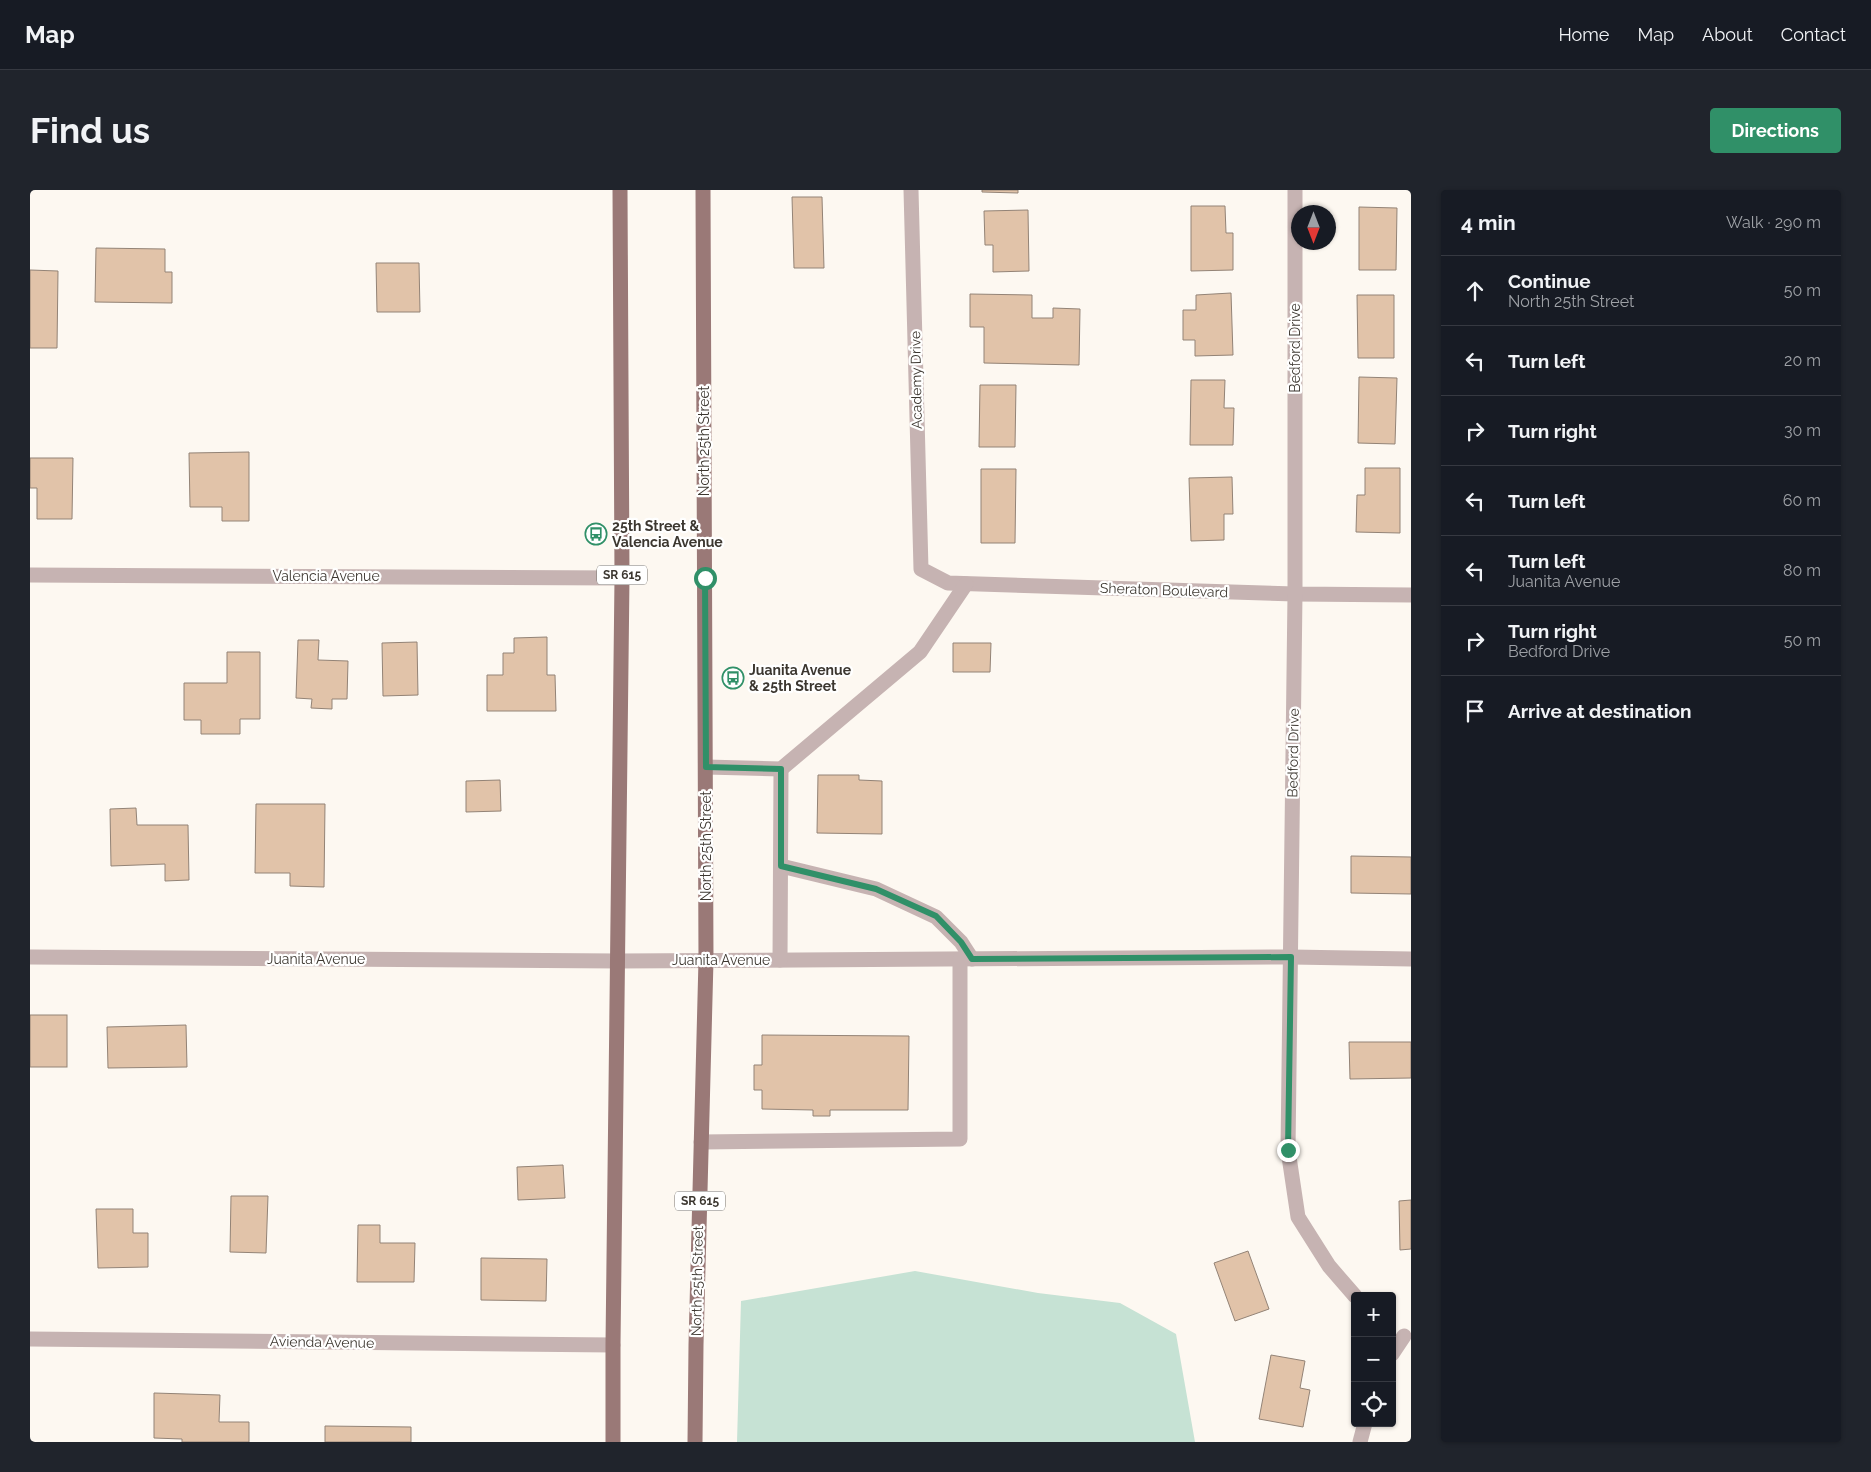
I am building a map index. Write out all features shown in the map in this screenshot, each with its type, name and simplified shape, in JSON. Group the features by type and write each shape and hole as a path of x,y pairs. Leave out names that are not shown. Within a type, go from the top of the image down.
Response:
{"main road":[{"name":"SR 615","path":"614,1442 613,1345 622,578 620,190"},
{"name":"North 25th Street","path":"695,1442 706,960 703,190"}],"street":[{"name":"Academy Drive","path":"911,190 921,569"},
{"name":"Bedford Drive","path":"1295,190 1295,594 1288,1150 1298,1217 1329,1266 1352,1292"},
{"name":"Sheraton Boulevard","path":"921,569 948,583 966,584 1295,594 1411,595"},
{"name":"Valencia Avenue","path":"30,575 622,578"},
{"path":"706,767 781,769 920,652 966,584"},
{"path":"780,960 781,769"},
{"path":"701,1142 960,1139 966,959 961,942 936,916 876,889 781,866"},
{"name":"Juanita Avenue","path":"30,957 618,961 1291,957 1411,959"},
{"path":"1396,1345 1402,1332"},
{"name":"Avienda Avenue","path":"30,1339 613,1345"},
{"path":"1360,1442 1364,1427"}],"green space":[{"path":"915,1271 1038,1293 1120,1303 1176,1334 1195,1442 737,1442 741,1301"}],"building":[{"path":"982,190 1018,190 1018,193 982,192"},
{"path":"792,197 822,197 824,268 794,268"},
{"path":"1191,206 1225,206 1226,233 1233,233 1233,270 1191,271"},
{"path":"1359,207 1397,208 1396,270 1359,270"},
{"path":"1028,210 1029,271 993,272 993,245 985,245 984,211"},
{"path":"96,248 165,249 165,272 172,272 172,303 95,302"},
{"path":"376,263 419,263 420,312 377,312"},
{"path":"30,270 58,271 57,348 30,348"},
{"path":"1231,293 1233,355 1195,356 1195,340 1183,340 1183,310 1196,310 1196,295"},
{"path":"970,294 1032,295 1032,318 1053,318 1053,308 1080,309 1079,365 984,363 984,327 970,327"},
{"path":"1357,295 1394,295 1394,358 1358,358"},
{"path":"1359,377 1397,378 1395,444 1358,443"},
{"path":"1191,380 1225,380 1224,408 1234,408 1233,445 1190,445"},
{"path":"980,385 1016,385 1015,447 979,447"},
{"path":"249,452 249,521 222,521 222,507 190,507 189,453"},
{"path":"30,458 73,458 72,519 37,519 37,488 30,488"},
{"path":"1365,468 1400,468 1400,533 1356,532 1357,495 1365,495"},
{"path":"981,469 1016,469 1015,543 981,543"},
{"path":"1232,477 1233,514 1224,514 1224,540 1191,541 1189,478"},
{"path":"547,637 547,675 555,675 556,711 487,711 487,675 503,675 503,653 514,653 514,638"},
{"path":"298,640 319,640 318,660 348,661 347,699 332,699 332,709 311,708 312,699 296,698"},
{"path":"417,642 418,695 383,696 382,643"},
{"path":"953,643 991,643 990,672 953,672"},
{"path":"227,652 260,652 260,719 240,719 240,734 201,734 201,720 184,720 184,683 227,683"},
{"path":"818,775 859,775 859,780 882,781 882,834 817,833"},
{"path":"500,780 501,811 466,812 466,781"},
{"path":"256,804 325,804 324,887 290,886 290,873 255,873"},
{"path":"136,808 137,825 188,825 189,880 165,881 165,864 111,866 110,809"},
{"path":"1351,856 1411,857 1411,894 1351,893"},
{"path":"30,1015 67,1015 67,1067 30,1067"},
{"path":"186,1025 187,1067 108,1068 107,1027"},
{"path":"762,1035 909,1036 908,1110 830,1110 830,1116 813,1116 813,1110 762,1109 762,1090 754,1090 754,1065 762,1065"},
{"path":"1349,1042 1411,1042 1411,1078 1350,1079"},
{"path":"563,1165 565,1198 518,1200 517,1167"},
{"path":"231,1196 268,1196 266,1253 230,1252"},
{"path":"1411,1200 1411,1249 1400,1250 1399,1201"},
{"path":"96,1209 133,1209 133,1233 148,1233 148,1267 98,1268"},
{"path":"358,1225 380,1225 380,1243 415,1243 414,1282 357,1282"},
{"path":"1248,1251 1269,1309 1235,1321 1214,1263"},
{"path":"481,1258 547,1259 546,1301 481,1300"},
{"path":"1271,1355 1305,1361 1300,1388 1310,1390 1303,1427 1259,1419"},
{"path":"154,1393 220,1395 219,1422 249,1422 249,1442 182,1442 182,1439 154,1438"},
{"path":"325,1426 411,1427 411,1442 325,1442"}],"place":[{"name":"25th Street & Valencia Avenue","path":"596,534"},
{"name":"Juanita Avenue & 25th Street","path":"733,678"}],"route":[{"path":"705,578 706,767 781,769 781,866 876,889 936,916 961,942 972,959 1291,957 1288,1150"}]}
